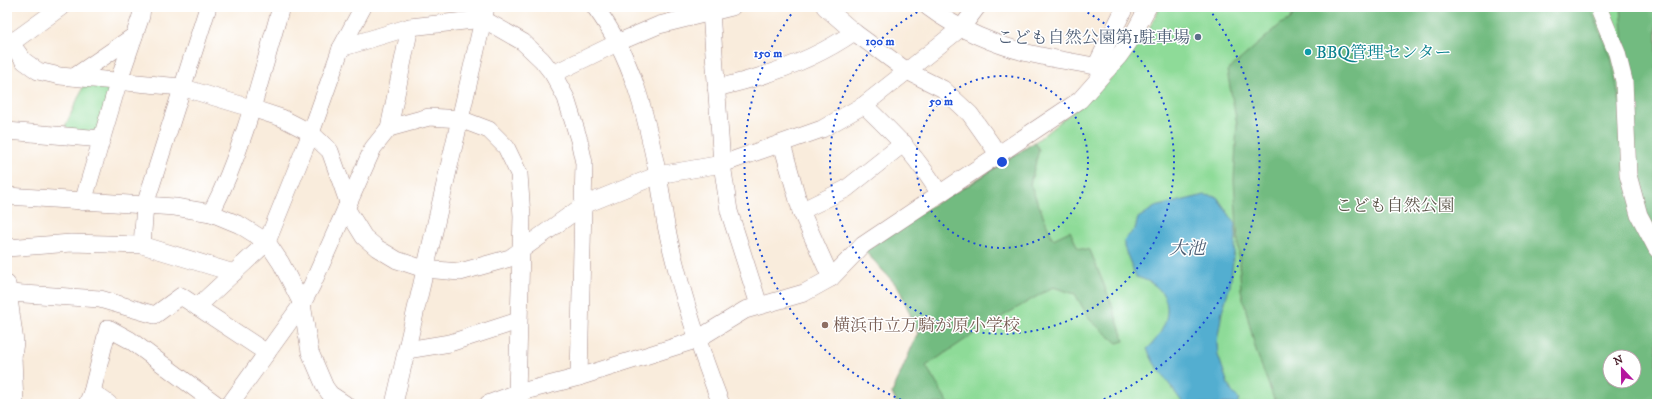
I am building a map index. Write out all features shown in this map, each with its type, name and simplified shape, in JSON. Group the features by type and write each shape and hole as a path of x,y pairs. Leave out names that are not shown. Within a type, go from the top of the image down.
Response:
{"street":[{"path":"61,7 8,43 24,61 38,71 74,77 119,80 181,87 282,118 311,133 330,151 347,205 364,237 377,248 397,260 424,270 460,272 510,258 584,205 658,175 722,164 822,129 864,105 962,27 977,7"},
{"path":"83,202 119,80 141,16 142,7"},
{"path":"142,245 145,205 181,87 208,7"},
{"path":"211,213 227,182 251,108 280,7"},
{"path":"197,307 267,242 311,133 341,48 363,7"},
{"path":"595,7 618,42 633,74 658,175 667,229 696,340 720,404"},
{"path":"553,74 618,42 659,25 710,10 732,7"},
{"path":"825,7 854,32 907,71 943,90 970,114 999,155"},
{"path":"928,7 962,27 993,42 1031,54 1102,68"},
{"path":"1102,68 1125,7"},
{"path":"488,404 518,399 579,377 696,340 745,310 804,293 831,278 863,246 939,193 999,155 1080,100 1102,68 1129,42 1148,7"},
{"path":"1598,7 1617,53 1624,81 1628,175 1639,215 1657,249"},
{"path":"710,10 722,164 729,211 759,305"},
{"path":"341,48 410,27 485,13 523,42 542,60 553,74 566,98 579,140 584,163 579,377"},
{"path":"394,404 485,13"},
{"path":"230,404 302,304 312,285 373,148 389,128 410,27"},
{"path":"716,88 759,78 781,70 841,42 854,32"},
{"path":"74,77 134,36"},
{"path":"864,105 904,143 924,168 939,193"},
{"path":"389,128 429,117 460,119 489,130 506,147 519,174 522,216 518,321 518,399"},
{"path":"7,131 102,139"},
{"path":"801,211 846,188 904,143"},
{"path":"782,144 801,211 831,278"},
{"path":"7,196 145,205 211,213 240,225 267,242 281,263 302,304 310,352 325,387 330,394 345,404"},
{"path":"7,248 71,243 142,245 234,273"},
{"path":"15,404 10,357 15,342 8,288 100,299 155,315 181,296 267,353"},
{"path":"407,350 450,343 518,321"},
{"path":"109,404 90,398 108,328 130,340 216,404"}],"green space":[{"name":"こども自然公園","path":"1160,7 1657,7 1657,404 897,404 892,393 918,333 899,288 865,251 1035,142 1097,92 1118,71 1136,42 1147,33"},
{"path":"1297,7 1590,7 1611,57 1643,240 1657,265 1657,404 1285,404 1274,399 1256,351 1241,290 1234,180 1237,124 1227,71 1282,23 1290,20"},
{"path":"1621,7 1657,7 1657,234 1646,214 1634,170"},
{"path":"85,83 113,86 100,129 93,132 63,131"},
{"path":"1035,142 1039,150 1030,184 1053,239 1070,231 1078,248 1090,250 1112,305 1124,341 1117,343 1090,320 1075,294 1053,287 981,329 926,366 949,404 897,404 892,393 918,333 899,288 865,251 924,210 974,182"}],"water":[{"name":"大池","path":"1205,195 1217,197 1235,223 1236,237 1230,286 1222,312 1217,342 1218,355 1228,384 1232,392 1239,399 1237,404 1184,404 1182,402 1154,363 1147,349 1156,339 1166,318 1167,307 1165,298 1159,289 1149,282 1136,277 1124,247 1124,240 1135,229 1138,218 1155,207"}],"place":[{"name":"こども自然公園第1駐車場","path":"1198,37"},
{"name":"BBQ管理センター","path":"1308,52"},
{"name":"横浜市立万騎が原小学校","path":"825,325"}]}
